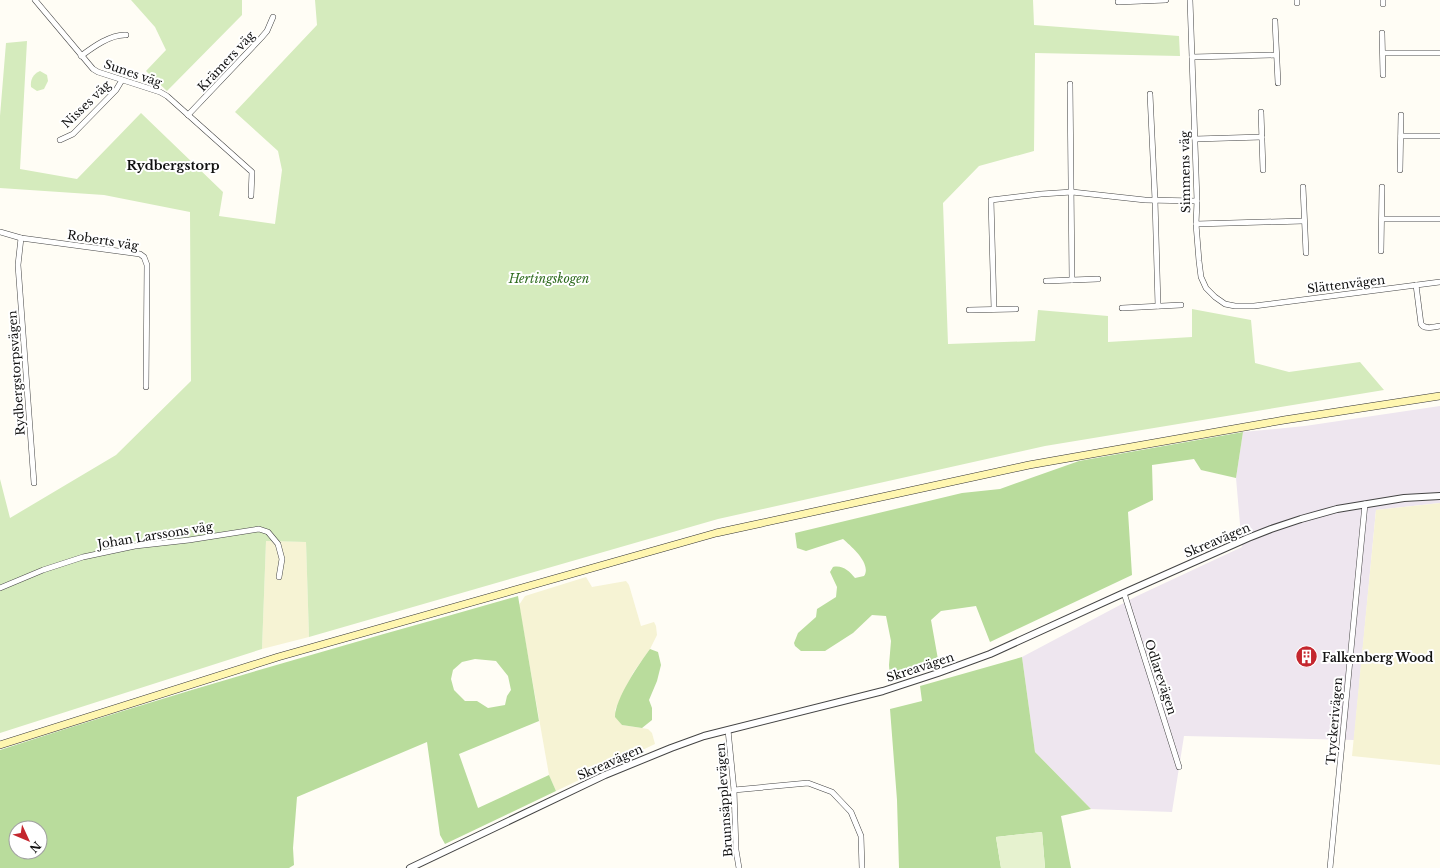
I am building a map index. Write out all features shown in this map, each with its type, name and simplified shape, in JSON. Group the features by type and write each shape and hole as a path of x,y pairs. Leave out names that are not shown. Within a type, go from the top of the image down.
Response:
{"main road":[{"path":"0,745 278,657 716,533 1029,465 1284,420 1440,396"}],"street":[{"name":"Sunes väg","path":"36,0 93,69 160,92 167,96 252,172 251,196"},
{"path":"1118,2 1166,0"},
{"name":"Simmens väg","path":"1190,0 1197,201 1196,224 1201,277 1206,288 1215,298 1225,304 1235,306 1254,306"},
{"name":"Krämers väg","path":"188,115 267,31 273,17"},
{"path":"1276,21 1278,83"},
{"path":"1382,33 1383,75"},
{"path":"81,56 111,38 126,35"},
{"path":"1383,53 1440,53"},
{"path":"1192,57 1276,55"},
{"name":"Nisses väg","path":"60,140 73,134 116,90 122,80"},
{"path":"1070,84 1072,280"},
{"path":"1150,94 1158,306"},
{"path":"1261,112 1263,170"},
{"path":"1400,170 1401,114"},
{"path":"1401,136 1440,136"},
{"path":"1195,139 1262,138"},
{"path":"1302,187 1306,253"},
{"path":"1381,251 1382,187"},
{"path":"994,309 991,200 1072,192 1155,200 1197,201"},
{"path":"1382,219 1440,219"},
{"path":"1196,224 1303,221"},
{"name":"Roberts väg","path":"0,232 21,238 140,254 144,257 147,265 146,387"},
{"name":"Rydbergstorpsvägen","path":"21,238 18,265 34,483"},
{"path":"1046,281 1098,279"},
{"name":"Slättenvägen","path":"1254,306 1440,282"},
{"path":"1416,285 1421,324 1426,328 1440,326"},
{"path":"1122,308 1181,305"},
{"path":"969,310 1016,309"},
{"name":"Skreavägen","path":"410,868 628,765 688,741 876,692 938,673 990,654 1124,593 1271,529 1337,509 1404,498 1440,496"},
{"name":"Tryckerivägen","path":"1330,868 1365,504"},
{"name":"Johan Larssons väg","path":"0,588 43,570 83,557 135,546 189,540 259,529 268,532 278,544 282,559 279,577"},
{"name":"Odlarevägen","path":"1124,593 1179,767"},
{"name":"Brunnsäpplevägen","path":"728,730 734,790 736,850 739,868"},
{"path":"734,790 808,783 832,792 851,812 861,836 862,868"}],"shaded area":[{"path":"1440,406 1440,503 1376,510 1354,740 1184,736 1172,812 1091,809 1035,752 1022,657 1137,596 1242,547 1236,478 1243,432 1305,426"},
{"path":"1440,503 1440,765 1352,756 1376,510"},
{"path":"266,541 306,542 309,637 262,649"},
{"path":"586,577 592,587 626,581 629,585 641,626 654,622 656,626 657,635 650,649 633,673 615,710 622,725 648,729 652,733 655,744 556,791 549,775 519,605 525,596"}],"green space":[{"path":"131,0 242,0 242,15 167,91 146,71 166,50 155,27"},
{"name":"Hertingskogen","path":"315,0 1033,0 1034,25 1179,36 1180,56 1035,53 1034,151 979,166 943,203 948,344 1035,341 1038,310 1108,316 1108,342 1192,337 1192,309 1251,320 1255,363 1289,372 1360,362 1384,390 1045,446 718,519 309,637 306,542 266,541 262,649 0,733 0,479 10,518 116,455 191,381 190,212 104,195 0,188 0,116 6,43 27,41 20,169 77,179 141,113 223,192 219,216 275,224 282,170 278,151 235,112 317,25"},
{"path":"40,71 47,75 48,81 44,89 37,91 31,87 31,82 32,78"},
{"path":"1243,432 1236,478 1201,470 1194,459 1152,465 1153,500 1128,512 1132,575 990,642 976,606 941,611 931,620 939,665 890,680 889,665 891,641 886,616 872,615 853,633 825,651 801,651 795,646 794,643 798,633 816,617 817,609 836,597 837,587 830,572 833,567 843,568 855,578 864,576 866,571 860,556 843,539 806,551 797,548 795,533 962,493 1000,489 1079,461"},
{"path":"518,596 539,721 459,754 478,808 549,775 556,791 445,844 440,835 427,742 297,797 293,848 294,865 289,868 0,868 0,750 64,729 323,651","holes":["475,659 496,661 508,676 511,690 507,696 505,705 488,708 477,701 465,701 454,690 451,679 453,670 462,662"]},
{"path":"650,649 658,652 661,665 657,681 649,700 652,708 652,720 642,728 622,725 615,717 619,701 628,682"},
{"path":"1022,657 1035,752 1091,809 1061,816 1071,868 1045,868 1042,832 996,837 1001,868 899,868 897,800 890,709 922,701 920,686"},
{"path":"1042,832 1045,868 1001,868 996,837"}],"place":[{"name":"Falkenberg Wood","path":"1307,657"}],"district":[{"name":"Rydbergstorp","path":"173,165"}]}
